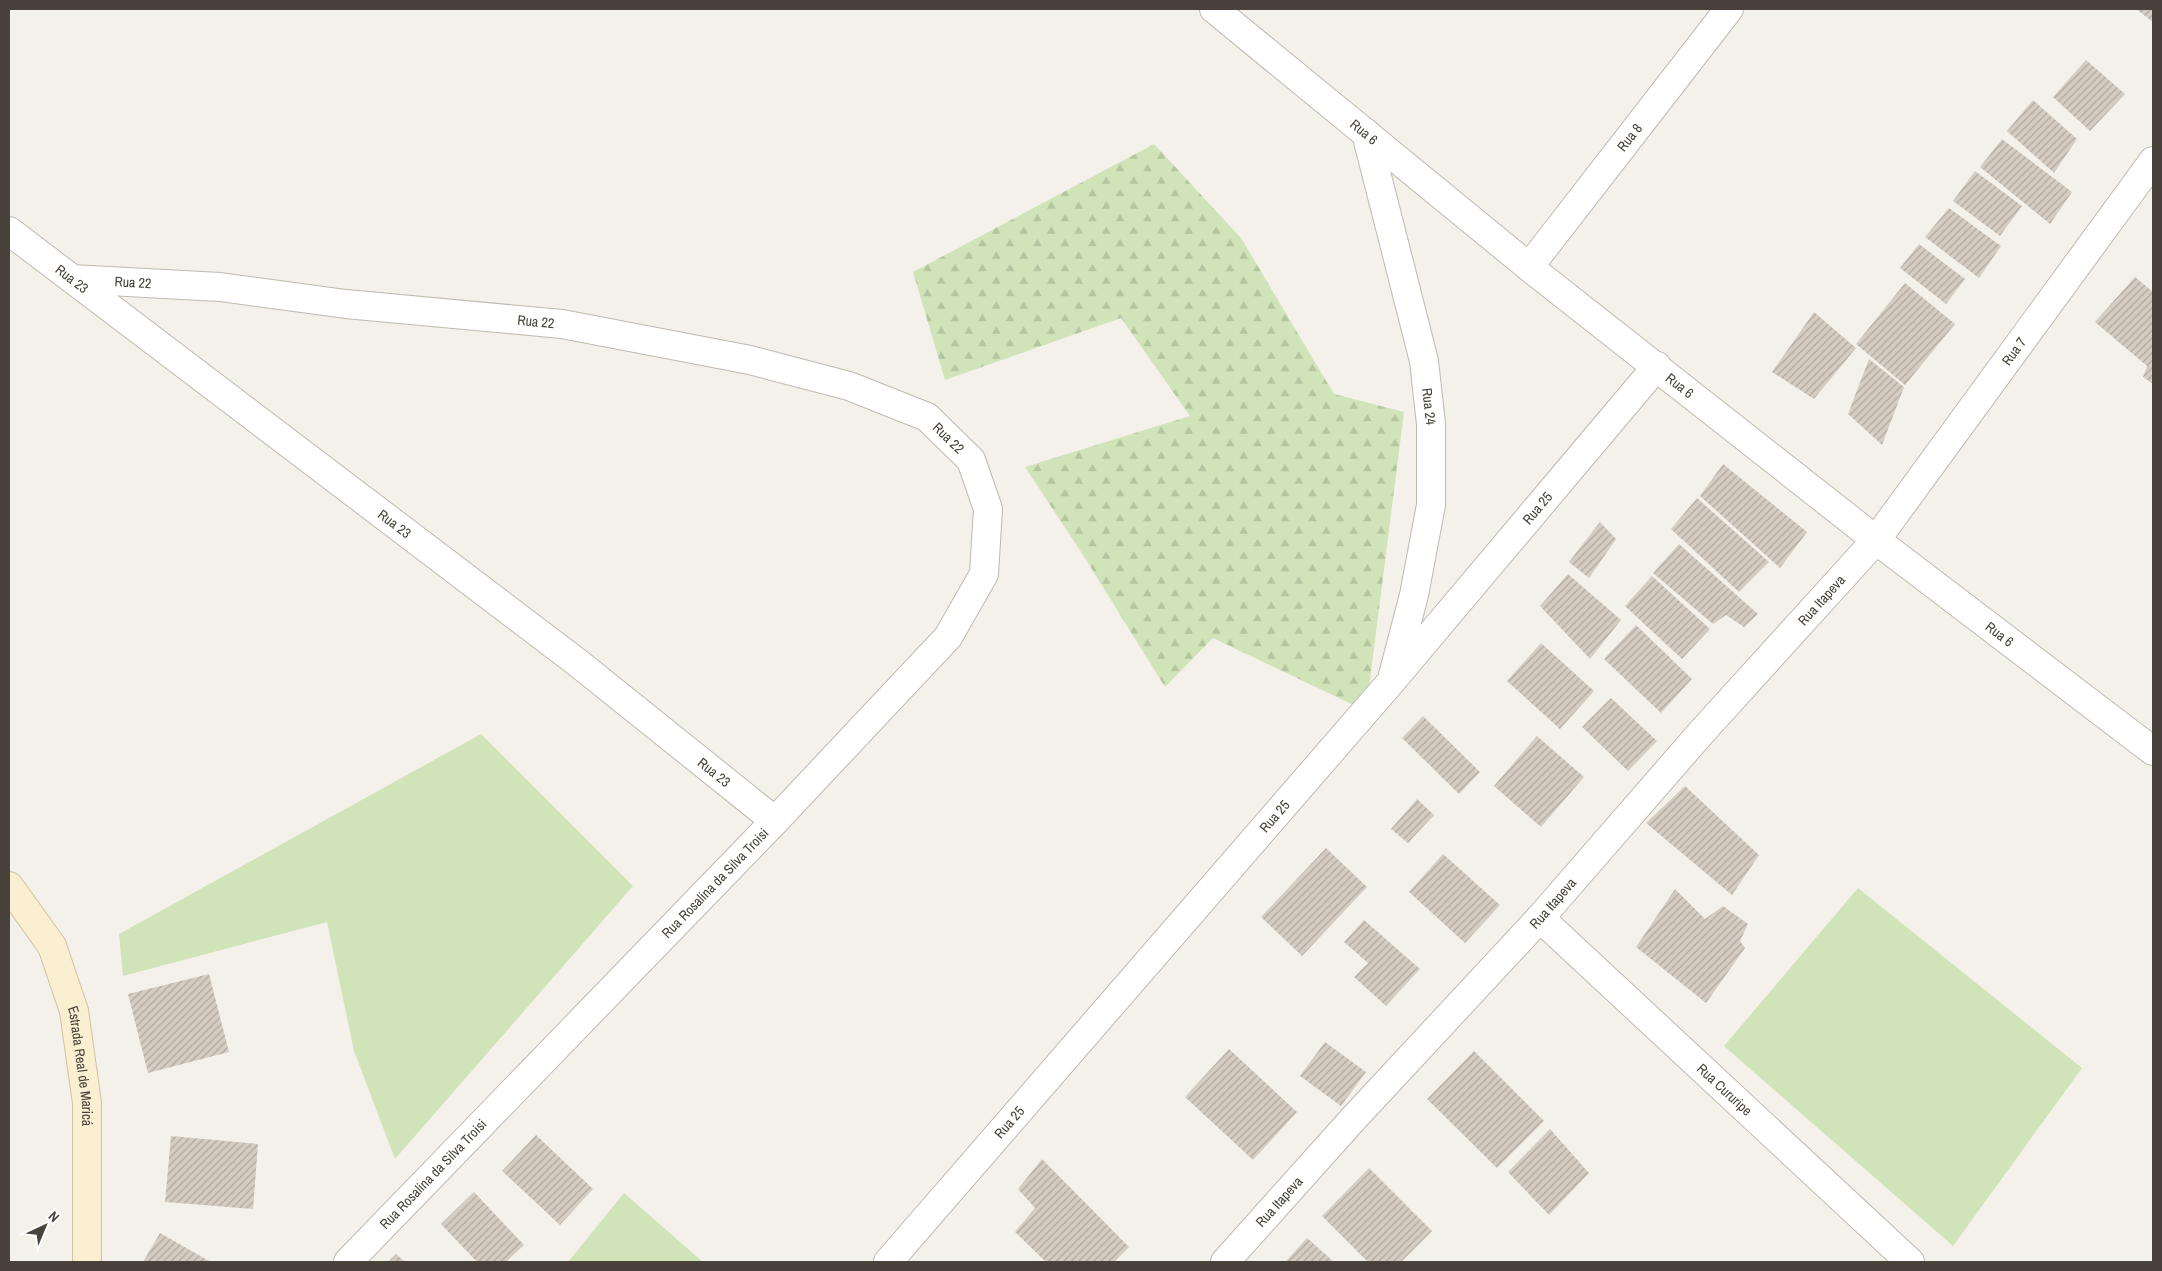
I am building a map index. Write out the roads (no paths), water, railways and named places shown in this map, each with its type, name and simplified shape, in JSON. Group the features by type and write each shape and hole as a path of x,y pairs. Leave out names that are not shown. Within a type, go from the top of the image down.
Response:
{"main road":[{"name":"Estrada Real de Maricá","path":"9,886 52,946 74,1011 88,1102 87,1262"}],"street":[{"name":"Rua 6","path":"1214,9 1529,267 1876,540 2153,751"},
{"name":"Rua 8","path":"1529,267 1729,9"},
{"name":"Rua 24","path":"1366,133 1424,361 1431,424 1432,505 1414,595 1390,683"},
{"name":"Rua 7","path":"1876,540 2153,161"},
{"name":"Rua 23","path":"9,231 578,663 775,821"},
{"name":"Rua 22","path":"72,279 220,287 346,304 562,324 750,360 849,386 927,417 971,460"},
{"name":"Rua 25","path":"888,1262 1390,683 1657,366"},
{"name":"Rua Rosalina da Silva Troisi","path":"348,1262 775,821 948,637 984,574 988,509 971,460"},
{"name":"Rua Itapeva","path":"1225,1262 1354,1118 1540,918 1700,734 1876,540"},
{"name":"Rua Cururipe","path":"1540,918 1910,1262"}]}
